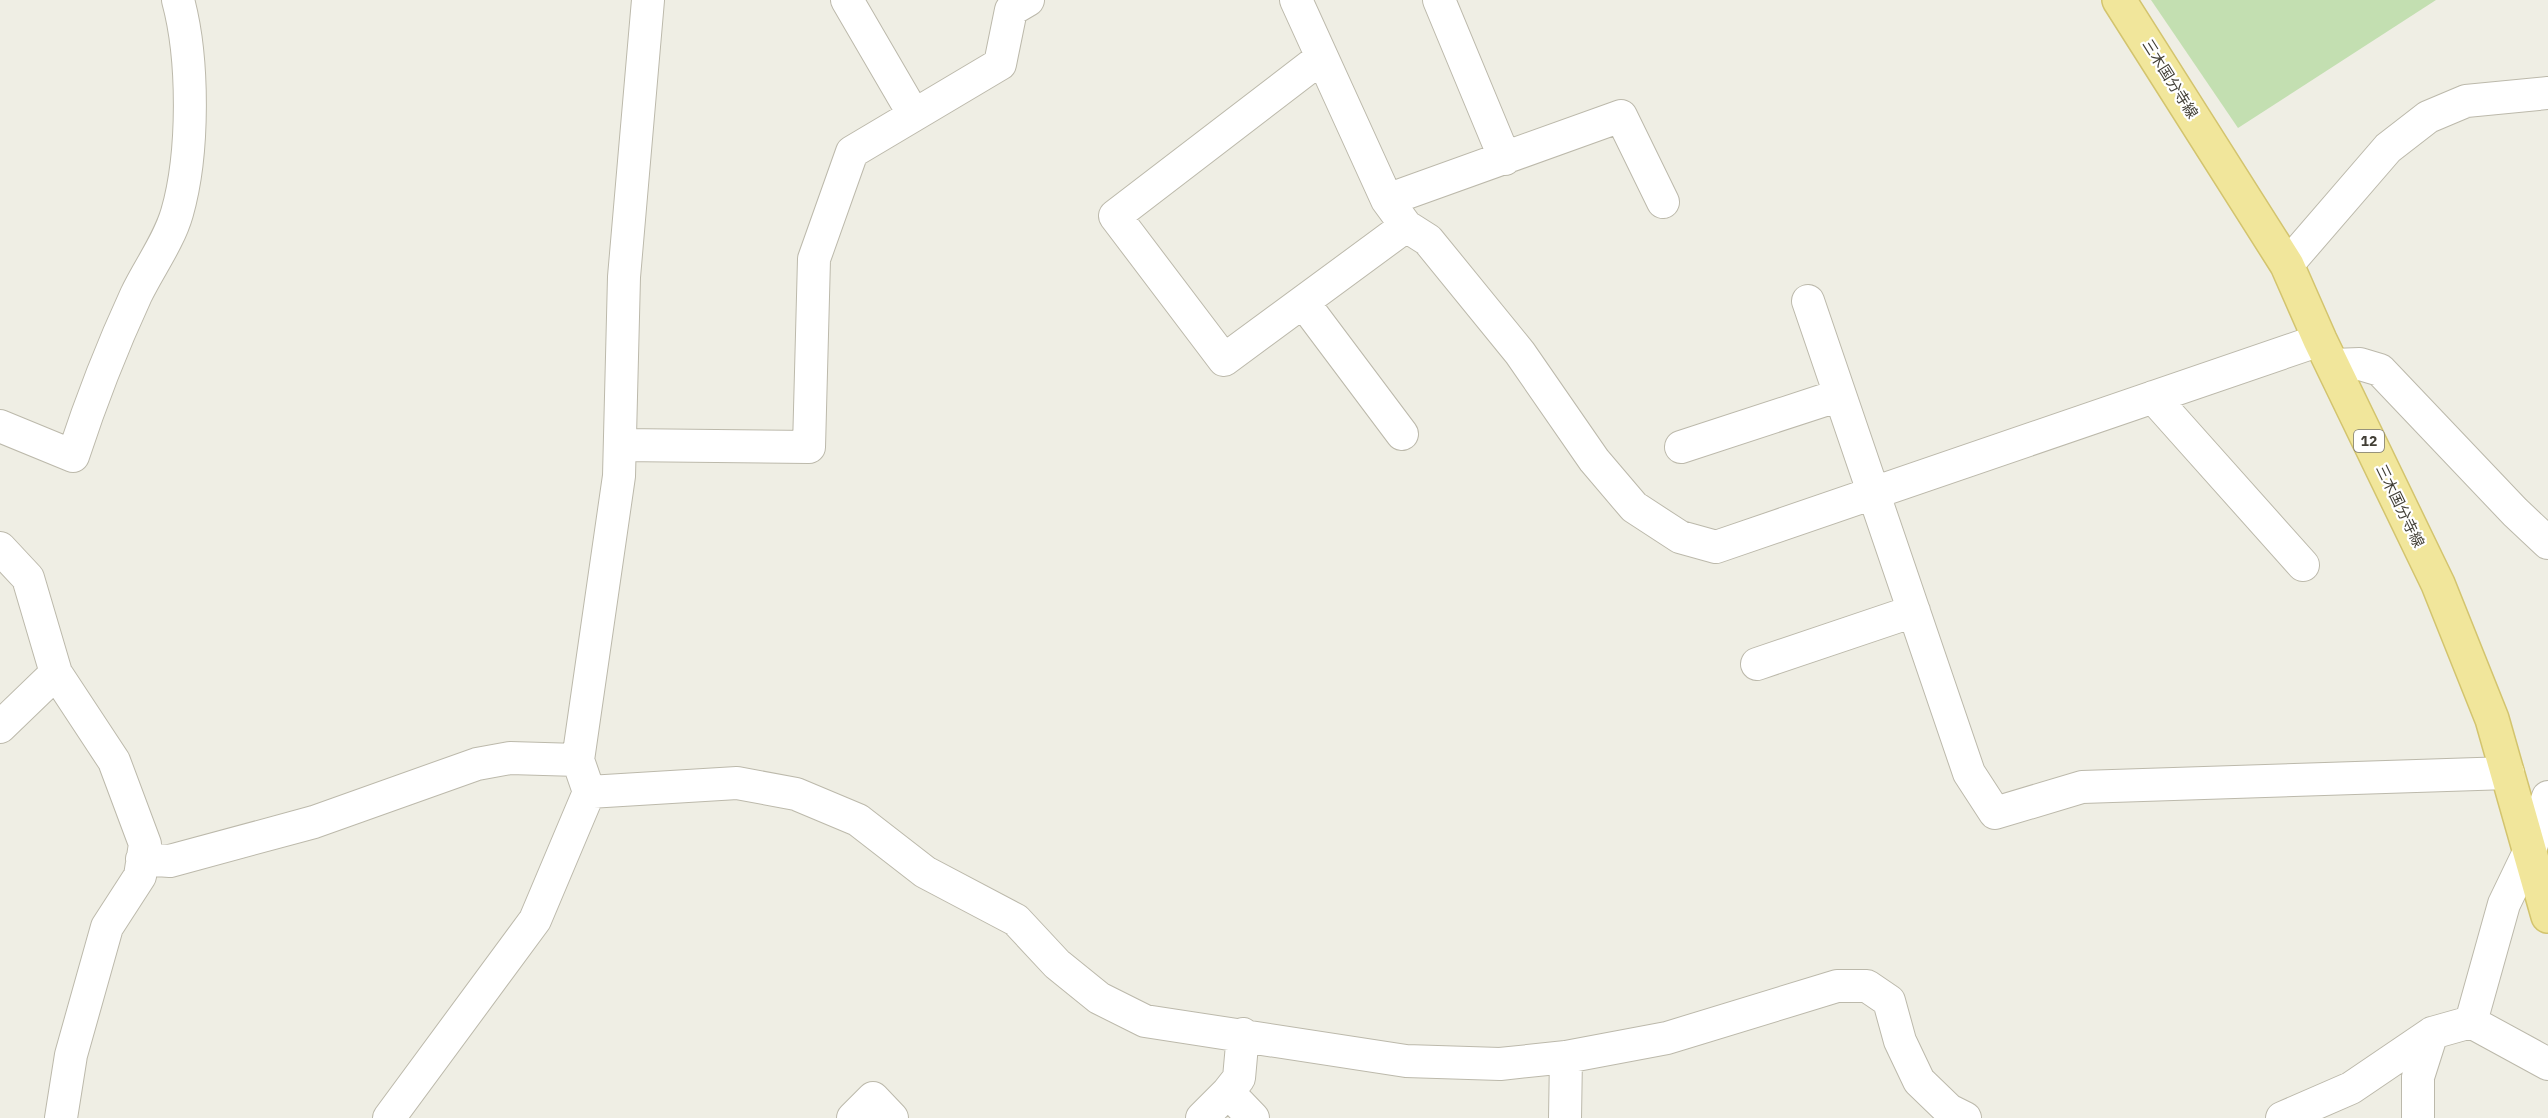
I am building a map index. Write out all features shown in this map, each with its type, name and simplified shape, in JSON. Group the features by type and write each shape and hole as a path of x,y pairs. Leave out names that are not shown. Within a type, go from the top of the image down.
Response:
{"main road":[{"name":"三木国分寺線","path":"2119,0 2287,265 2326,352 2438,584 2492,719 2548,916"}],"street":[{"path":"0,426 73,456 109,358 137,294 176,216 187,175 189,135 186,29 178,0"},
{"path":"388,1118 535,920 590,792 578,760 619,476 624,277 648,0"},
{"path":"847,0 914,115"},
{"path":"620,445 809,447 814,259 852,152 1000,64 1011,10 1028,0"},
{"path":"1296,0 1387,200 1406,226 1428,240 1520,352 1594,460 1634,507 1680,537 1716,547 2153,397 2326,352 2380,370 2515,512 2548,543"},
{"path":"1439,0 1505,159"},
{"path":"1321,58 1115,216 1224,360 1406,226"},
{"path":"2287,265 2388,148 2428,117 2466,101 2548,93"},
{"path":"1387,200 1621,116 1663,202"},
{"path":"1808,301 1969,773 1995,813 2082,788 2508,773"},
{"path":"1303,302 1402,434"},
{"path":"1681,447 1840,395"},
{"path":"2153,397 2303,565"},
{"path":"0,548 28,578 56,673 114,761 145,844 140,876 107,927 71,1055 61,1118"},
{"path":"1757,664 1914,610"},
{"path":"0,727 56,673"},
{"path":"142,859 170,861 303,825 477,764 510,758 578,760"},
{"path":"590,792 737,783 796,794 858,820 926,872 1016,920 1057,964 1099,998 1145,1021 1243,1034 1406,1061 1500,1064 1566,1057 1667,1038 1837,986 1867,986 1889,1002 1900,1041 1919,1081 1949,1110 1965,1118"},
{"path":"2471,1022 2504,904 2529,850 2548,797"},
{"path":"2282,1118 2351,1088 2432,1033 2471,1022 2548,1064"},
{"path":"2418,1118 2418,1077 2432,1033"},
{"path":"1202,1118 1239,1078 1243,1034"},
{"path":"1564,1118 1566,1057"},
{"path":"1228,1092 1253,1118"},
{"path":"853,1118 873,1098 892,1118"}],"green space":[{"path":"2151,0 2436,0 2238,128"}]}
